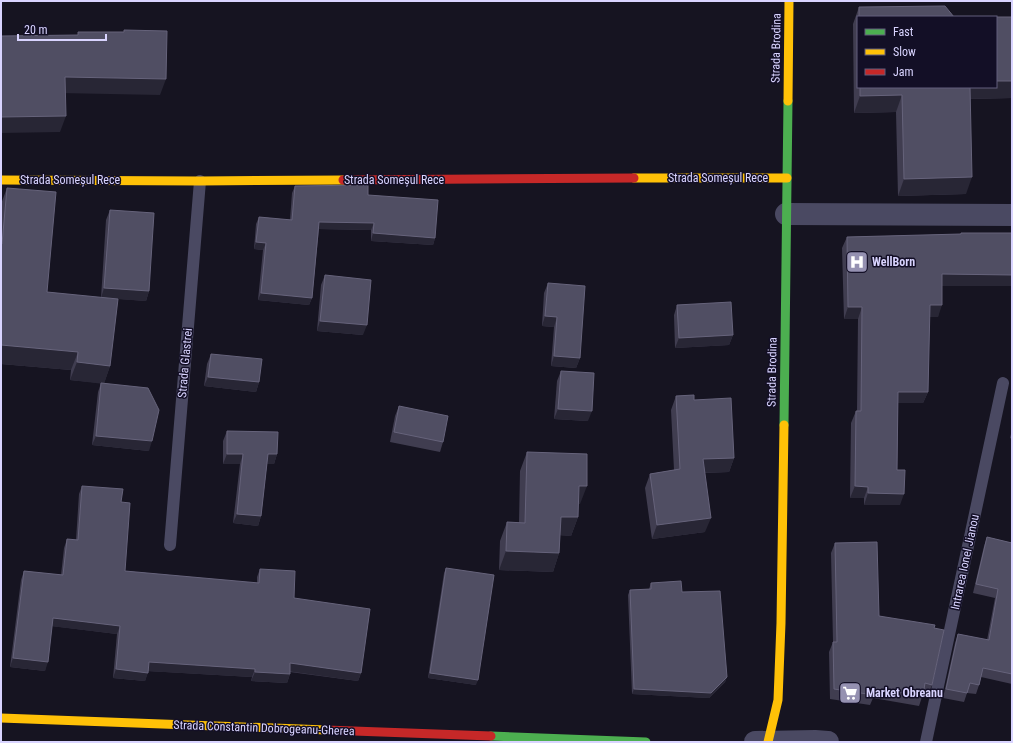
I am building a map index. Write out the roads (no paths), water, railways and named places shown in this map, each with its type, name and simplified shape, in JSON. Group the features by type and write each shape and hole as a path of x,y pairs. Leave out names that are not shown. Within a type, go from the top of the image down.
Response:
{"street":[{"name":"Strada Brodina","path":"764,742 778,700 781,623 789,1"},
{"name":"Strada Someșul Rece","path":"1,180 200,181 787,178"},
{"path":"786,214 1012,214"},
{"name":"Strada Constantin Dobrogeanu-Gherea","path":"1,718 646,742"},
{"path":"764,742 828,742"}],"lane":[{"name":"Strada Glastrei","path":"170,545 200,181"},
{"name":"Intrarea Ionel Jianou","path":"926,742 1004,383"}],"place":[{"name":"WellBorn","path":"857,262"},
{"name":"Market Obreanu","path":"850,693"}]}
